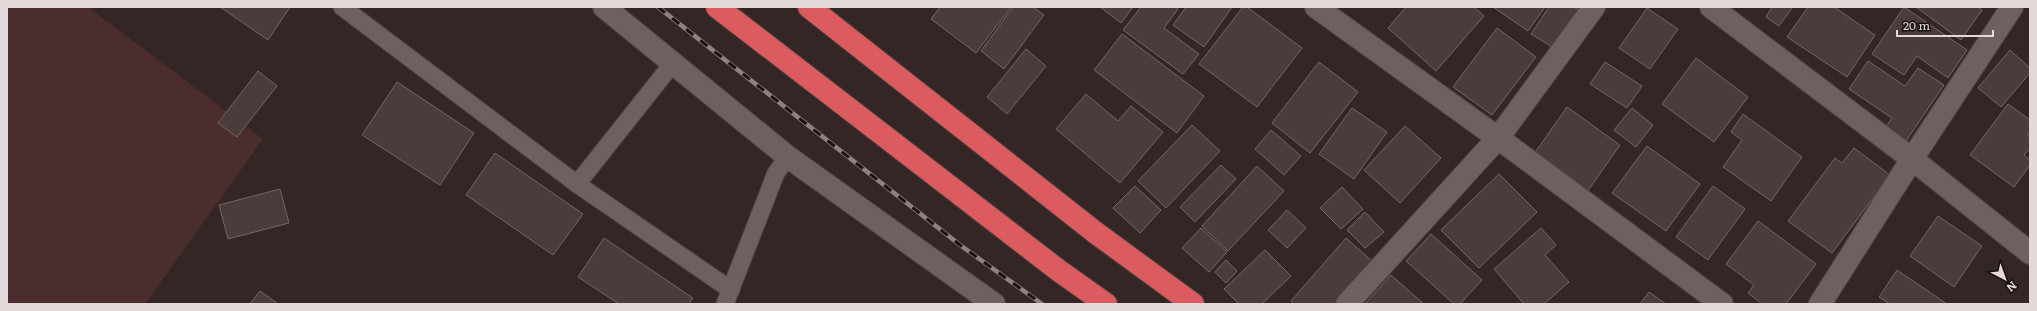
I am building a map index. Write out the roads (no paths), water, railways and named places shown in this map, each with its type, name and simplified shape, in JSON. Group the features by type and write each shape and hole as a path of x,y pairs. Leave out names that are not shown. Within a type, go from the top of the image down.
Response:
{"highway":[{"path":"717,7 1051,265 1106,304"},
{"path":"809,7 1096,233 1193,304"}],"street":[{"path":"604,7 788,157 994,304"},
{"path":"1316,7 1498,138 1722,304"},
{"path":"1347,304 1498,138 1594,7"},
{"path":"1711,7 1912,159 2030,254"},
{"path":"1820,304 1912,159 2012,7"}],"lane":[{"path":"342,7 728,297 776,173 788,157"},
{"path":"577,184 672,63"}],"railway":[{"path":"658,7 960,245 1042,304"}]}
